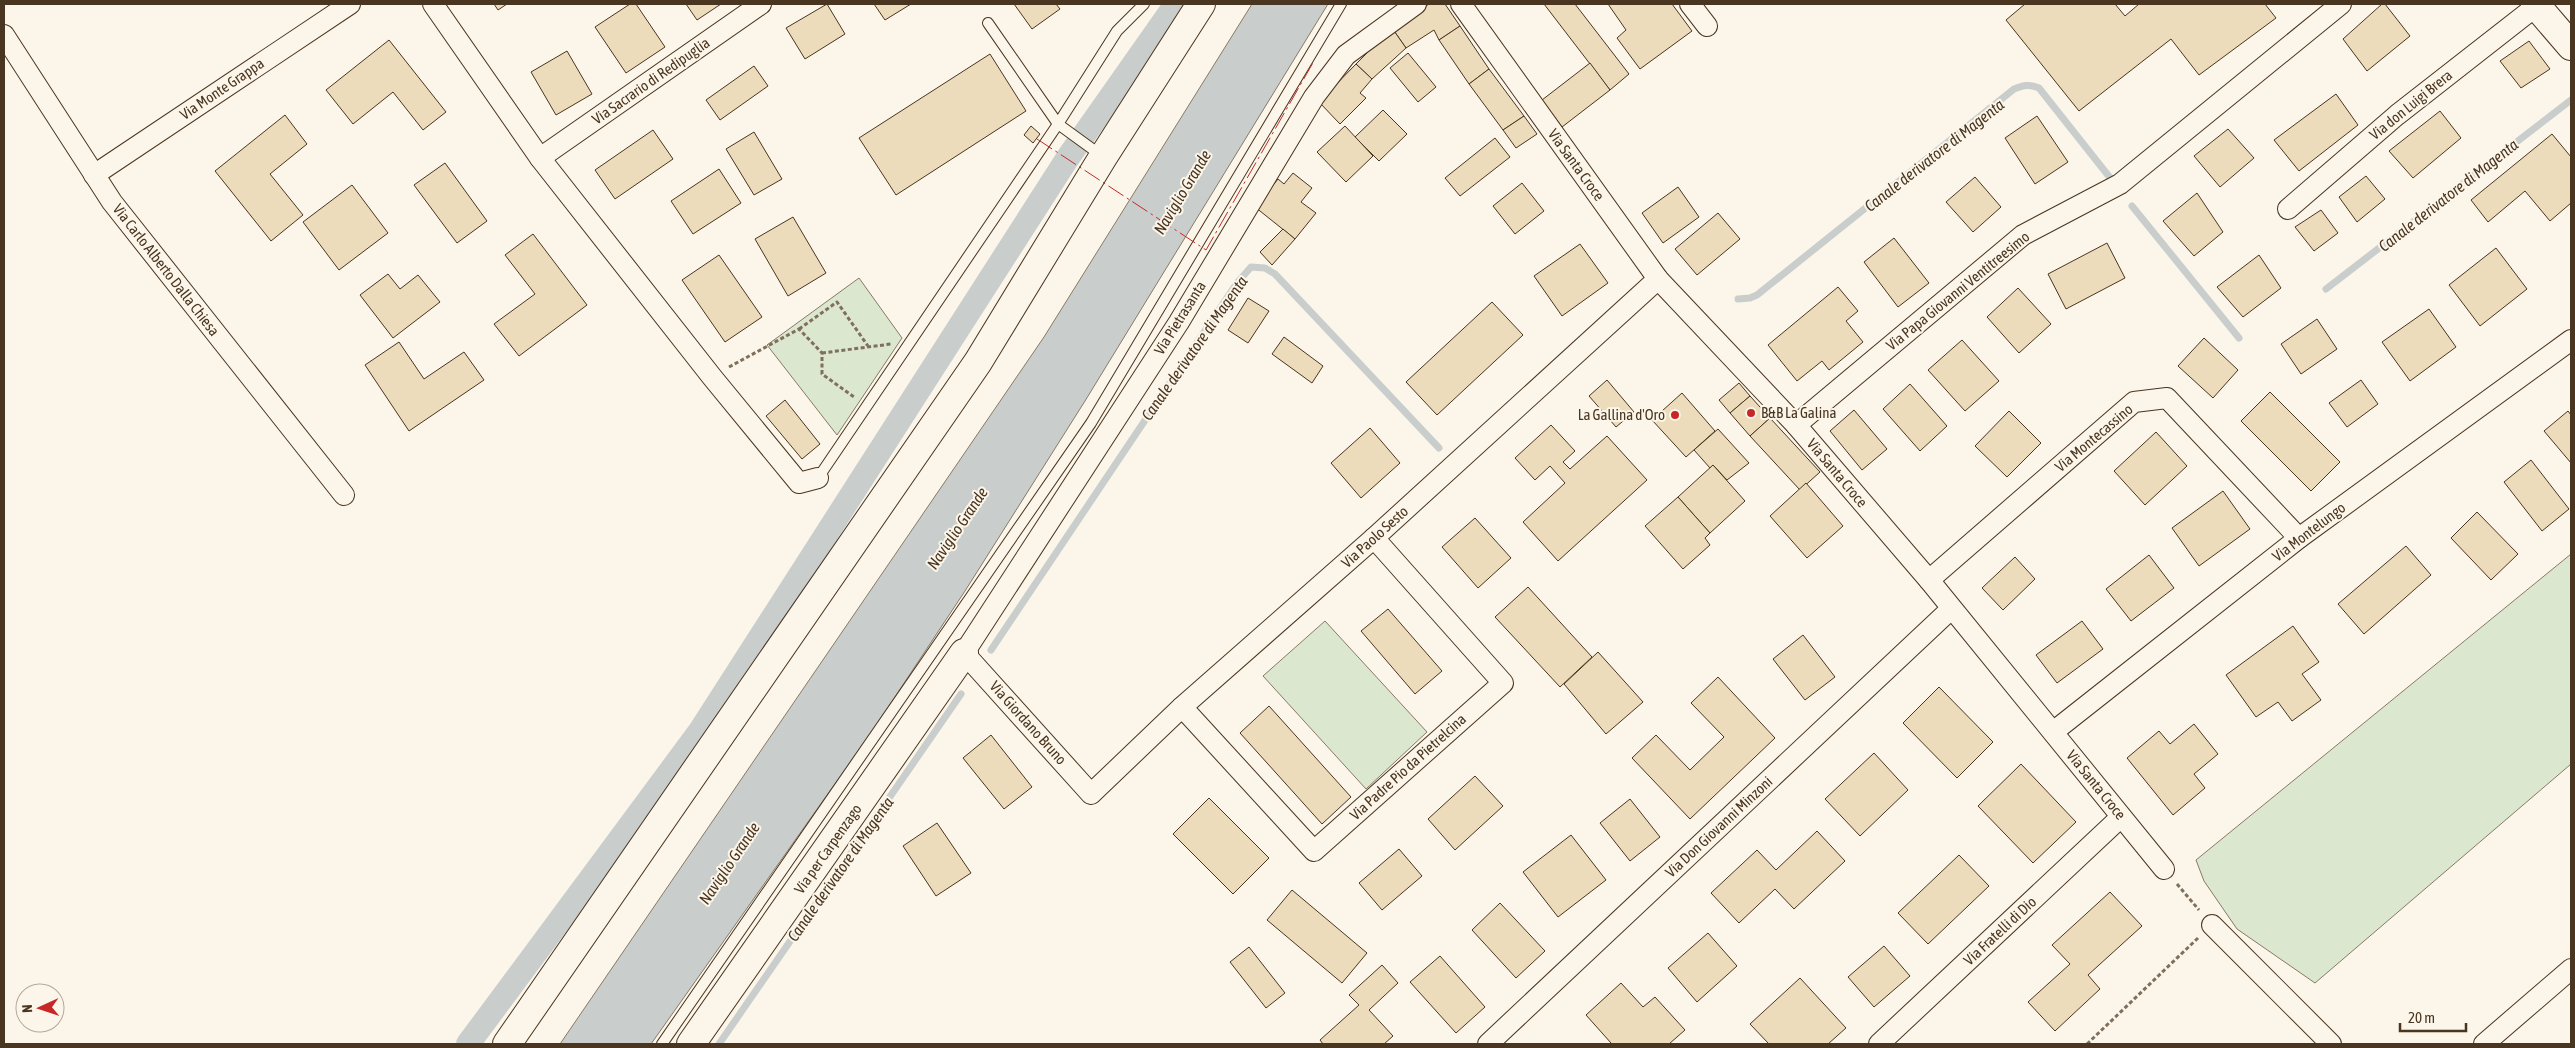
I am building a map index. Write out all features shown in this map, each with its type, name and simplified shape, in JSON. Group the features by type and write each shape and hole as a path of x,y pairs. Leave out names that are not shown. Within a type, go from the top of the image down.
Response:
{"street":[{"name":"Via Monte Grappa","path":"94,175 350,4"},
{"path":"433,4 540,158 712,377 799,482 818,478"},
{"name":"Via Sacrario di Redipuglia","path":"540,158 762,4"},
{"path":"507,1044 978,362 1103,157 1201,4"},
{"name":"Via Pietrasanta","path":"964,653 1179,322 1314,98 1346,55 1416,4"},
{"name":"Via Santa Croce","path":"1461,4 1658,278 1796,425 1929,580 2164,868"},
{"path":"1690,4 1707,26"},
{"name":"Via Papa Giovanni Ventitreesimo","path":"1796,425 2023,235 2120,184 2341,4"},
{"path":"2537,4 2571,46"},
{"name":"Via don Luigi Brera","path":"2288,209 2397,115 2537,4"},
{"name":"Via Carlo Alberto Dalla Chiesa","path":"4,35 112,202 344,495"},
{"name":"Via Paolo Sesto","path":"1091,794 1182,707 1374,538 1658,278"},
{"name":"Via Montelungo","path":"2053,732 2299,538 2571,340"},
{"name":"Via Montecassino","path":"1929,580 2134,402 2167,398 2299,538"},
{"name":"Via Padre Pio da Pietrelcina","path":"1182,707 1314,851 1503,683 1374,538"},
{"name":"Via Don Giovanni Minzoni","path":"1488,1044 1951,609"},
{"name":"Via Giordano Bruno","path":"964,653 1091,794"},
{"name":"Via per Carpenzago","path":"692,1044 964,653"},
{"name":"Via Fratelli di Dio","path":"1879,1044 2121,817"},
{"path":"2212,924 2330,1044"},
{"path":"2484,1044 2571,969"}],"lane":[{"path":"818,478 865,405 1058,124 1117,31 1144,4"},
{"path":"662,1044 1091,424 1341,4"},
{"path":"988,23 1058,124 1103,157"}],"path":[{"path":"712,377 799,329 837,302 868,346"},
{"path":"799,329 822,353 822,374 865,405"},
{"path":"822,353 909,342"},
{"path":"2087,1044 2212,924 2164,868"}],"green space":[{"path":"859,278 902,338 837,435 767,345"},
{"path":"2571,554 2571,764 2315,983 2237,929 2204,881 2196,860"},
{"path":"1325,621 1427,732 1366,789 1263,676"}],"water":[{"name":"Naviglio Grande","path":"1252,4 1328,4 1085,401 965,591 873,730 651,1044 560,1044 1044,337"}],"building":[{"path":"494,4 507,4 498,10"},
{"path":"630,4 636,4 665,47 626,73 595,27"},
{"path":"686,4 721,4 697,20"},
{"path":"827,4 845,34 805,59 786,28"},
{"path":"874,4 911,4 885,20"},
{"path":"1014,4 1056,4 1060,9 1032,29"},
{"path":"1429,4 1445,4 1460,26 1439,40 1434,30 1406,48 1392,28"},
{"path":"1544,4 1575,4 1629,74 1610,90"},
{"path":"1608,4 1672,4 1692,31 1640,69 1617,38 1626,30"},
{"path":"2025,4 2115,4 2125,16 2139,4 2265,4 2276,18 2199,75 2171,39 2079,111 2006,20"},
{"path":"2382,4 2385,4 2410,36 2367,71 2343,39"},
{"path":"1460,26 1489,69 1469,84 1439,40"},
{"path":"1392,28 1406,48 1372,79 1356,64"},
{"path":"389,40 446,112 423,130 393,92 353,124 326,90"},
{"path":"2529,41 2550,69 2521,88 2500,61"},
{"path":"567,51 592,94 556,115 531,72"},
{"path":"1408,53 1436,87 1418,102 1390,68"},
{"path":"990,54 1026,111 896,195 859,138"},
{"path":"1590,63 1610,90 1562,127 1542,100"},
{"path":"1356,64 1372,79 1360,93 1366,98 1340,124 1319,102"},
{"path":"754,66 768,86 720,120 706,100"},
{"path":"1489,69 1524,116 1503,130 1469,84"},
{"path":"2336,94 2358,125 2299,171 2274,140"},
{"path":"1383,110 1407,134 1379,161 1355,137"},
{"path":"2440,111 2461,138 2413,178 2389,151"},
{"path":"285,115 307,144 270,174 303,215 271,241 215,171"},
{"path":"1524,116 1537,134 1516,148 1503,130"},
{"path":"2037,116 2068,162 2035,184 2005,138"},
{"path":"1031,126 1040,134 1033,143 1024,135"},
{"path":"1345,126 1373,156 1346,182 1317,152"},
{"path":"2228,129 2254,158 2220,187 2194,156"},
{"path":"653,130 673,159 615,199 595,170"},
{"path":"754,132 782,179 754,195 726,149"},
{"path":"2552,134 2571,157 2571,203 2550,221 2525,191 2488,222 2471,200"},
{"path":"1495,138 1510,157 1460,196 1445,178"},
{"path":"445,163 487,221 457,243 414,185"},
{"path":"719,169 741,203 693,234 671,201"},
{"path":"1293,173 1312,188 1301,202 1316,213 1295,239 1255,207 1278,179 1284,184"},
{"path":"2366,176 2385,199 2357,222 2339,197"},
{"path":"1975,177 2001,207 1973,232 1946,202"},
{"path":"1522,183 1544,211 1515,234 1493,206"},
{"path":"352,185 388,233 339,270 303,222"},
{"path":"1678,187 1699,217 1663,243 1642,213"},
{"path":"2197,193 2223,232 2194,256 2163,221"},
{"path":"2321,210 2338,233 2314,251 2295,227"},
{"path":"1718,213 1740,239 1697,275 1675,249"},
{"path":"793,217 826,273 788,296 755,239"},
{"path":"1283,229 1295,239 1272,265 1260,252"},
{"path":"533,234 587,305 519,356 494,324 535,294 505,255"},
{"path":"1894,238 1929,283 1898,307 1864,262"},
{"path":"2107,243 2125,278 2066,309 2048,274"},
{"path":"1580,244 1608,283 1562,316 1534,276"},
{"path":"2496,248 2527,289 2480,326 2449,285"},
{"path":"719,255 762,317 725,342 682,280"},
{"path":"2259,255 2281,288 2243,317 2217,287"},
{"path":"388,274 400,289 418,275 440,302 393,338 360,295"},
{"path":"1838,287 1858,311 1846,321 1863,342 1829,370 1822,361 1797,381 1768,345"},
{"path":"2018,288 2051,324 2019,353 1987,317"},
{"path":"1248,298 1269,311 1248,343 1228,330"},
{"path":"1492,302 1523,335 1437,415 1406,382"},
{"path":"2429,309 2456,347 2410,381 2382,342"},
{"path":"2317,319 2337,349 2301,374 2281,344"},
{"path":"1284,337 1323,366 1312,383 1272,354"},
{"path":"2204,338 2238,370 2213,398 2178,366"},
{"path":"1962,340 1999,381 1965,411 1928,370"},
{"path":"399,342 424,379 464,352 484,380 409,431 365,365"},
{"path":"1607,380 1634,412 1616,427 1589,396"},
{"path":"2361,380 2378,404 2347,427 2329,403"},
{"path":"1739,383 1750,396 1730,413 1719,400"},
{"path":"1910,384 1947,426 1920,451 1883,409"},
{"path":"2270,392 2340,462 2311,491 2241,421"},
{"path":"1682,393 1715,431 1686,457 1652,420"},
{"path":"1750,396 1770,418 1750,436 1730,413"},
{"path":"785,400 820,444 802,459 766,416"},
{"path":"1854,410 1887,449 1862,470 1830,431"},
{"path":"2009,411 2041,443 2007,477 1975,446"},
{"path":"2568,411 2571,415 2571,463 2544,431"},
{"path":"1770,418 1820,472 1800,490 1750,436"},
{"path":"1551,425 1575,451 1563,462 1570,469 1607,436 1647,480 1558,561 1523,522 1565,483 1550,466 1535,480 1515,458"},
{"path":"1370,428 1400,463 1361,498 1331,463"},
{"path":"1718,429 1749,463 1727,480 1713,465 1710,468 1694,450"},
{"path":"2156,432 2187,466 2145,505 2114,471"},
{"path":"2531,460 2569,509 2542,531 2504,482"},
{"path":"1713,465 1745,501 1710,533 1678,497"},
{"path":"1806,483 1843,526 1807,558 1770,516"},
{"path":"2223,491 2250,529 2199,566 2172,528"},
{"path":"1678,497 1710,533 1705,538 1710,545 1683,569 1645,526"},
{"path":"2477,512 2518,554 2491,580 2451,538"},
{"path":"1475,518 1511,558 1478,588 1442,547"},
{"path":"2406,546 2431,575 2364,634 2338,604"},
{"path":"2149,555 2174,588 2131,621 2106,589"},
{"path":"2015,557 2035,579 2003,610 1982,588"},
{"path":"1528,587 1592,657 1560,687 1495,617"},
{"path":"1388,609 1442,671 1415,694 1361,631"},
{"path":"2082,621 2103,649 2057,683 2036,655"},
{"path":"2293,626 2319,662 2302,674 2321,700 2292,721 2278,702 2256,717 2226,675"},
{"path":"1803,635 1835,677 1805,700 1773,659"},
{"path":"1598,652 1643,702 1606,734 1564,684"},
{"path":"1718,677 1775,738 1690,819 1632,758 1656,735 1690,770 1724,737 1691,703"},
{"path":"1939,687 1993,742 1957,778 1903,723"},
{"path":"1269,706 1351,797 1322,824 1240,733"},
{"path":"2194,724 2218,754 2194,774 2205,788 2173,815 2127,758 2159,731 2170,744"},
{"path":"991,735 1032,787 1004,809 963,758"},
{"path":"1874,753 1908,790 1860,836 1825,799"},
{"path":"2021,764 2076,822 2033,863 1978,806"},
{"path":"1475,776 1503,806 1455,850 1428,819"},
{"path":"1209,798 1269,858 1233,894 1173,834"},
{"path":"1630,799 1660,837 1630,861 1600,823"},
{"path":"937,823 971,873 936,896 903,846"},
{"path":"1817,831 1845,861 1794,909 1775,889 1739,923 1711,893 1757,850 1776,870"},
{"path":"1571,835 1606,880 1558,917 1523,872"},
{"path":"1399,849 1422,876 1382,910 1359,883"},
{"path":"1959,855 1989,886 1928,944 1898,913"},
{"path":"1292,890 1367,953 1342,983 1267,920"},
{"path":"2110,892 2142,926 2088,975 2100,989 2055,1031 2028,1002 2070,964 2052,945"},
{"path":"1500,903 1545,951 1516,978 1472,930"},
{"path":"1708,933 1737,966 1697,1002 1668,968"},
{"path":"1884,946 1910,976 1874,1007 1848,977"},
{"path":"1249,947 1285,993 1266,1008 1230,962"},
{"path":"1440,956 1485,1007 1456,1033 1410,982"},
{"path":"1382,965 1398,983 1369,1010 1393,1036 1384,1044 1323,1044 1320,1040 1359,1005 1349,995"},
{"path":"1800,978 1846,1028 1828,1044 1769,1044 1750,1024"},
{"path":"1621,983 1643,1007 1655,997 1685,1030 1669,1044 1609,1044 1611,1043 1586,1015"}],"waterway":[{"path":"468,1044 700,731 1067,159 1176,4"},
{"name":"Canale derivatore di Magenta","path":"1738,299 1757,295 2014,89 2029,86 2039,88 2111,179"},
{"name":"Canale derivatore di Magenta","path":"2326,289 2571,100"},
{"name":"Canale derivatore di Magenta","path":"2132,206 2239,338"},
{"name":"Canale derivatore di Magenta","path":"991,650 1237,283 1251,267 1265,268 1275,274 1439,448"},
{"name":"Canale derivatore di Magenta","path":"719,1044 961,694"}],"power":[{"path":"1037,139 1206,250 1314,61"}],"place":[{"name":"B&B La Galina","path":"1751,413"},
{"name":"La Gallina d'Oro","path":"1675,415"}]}
